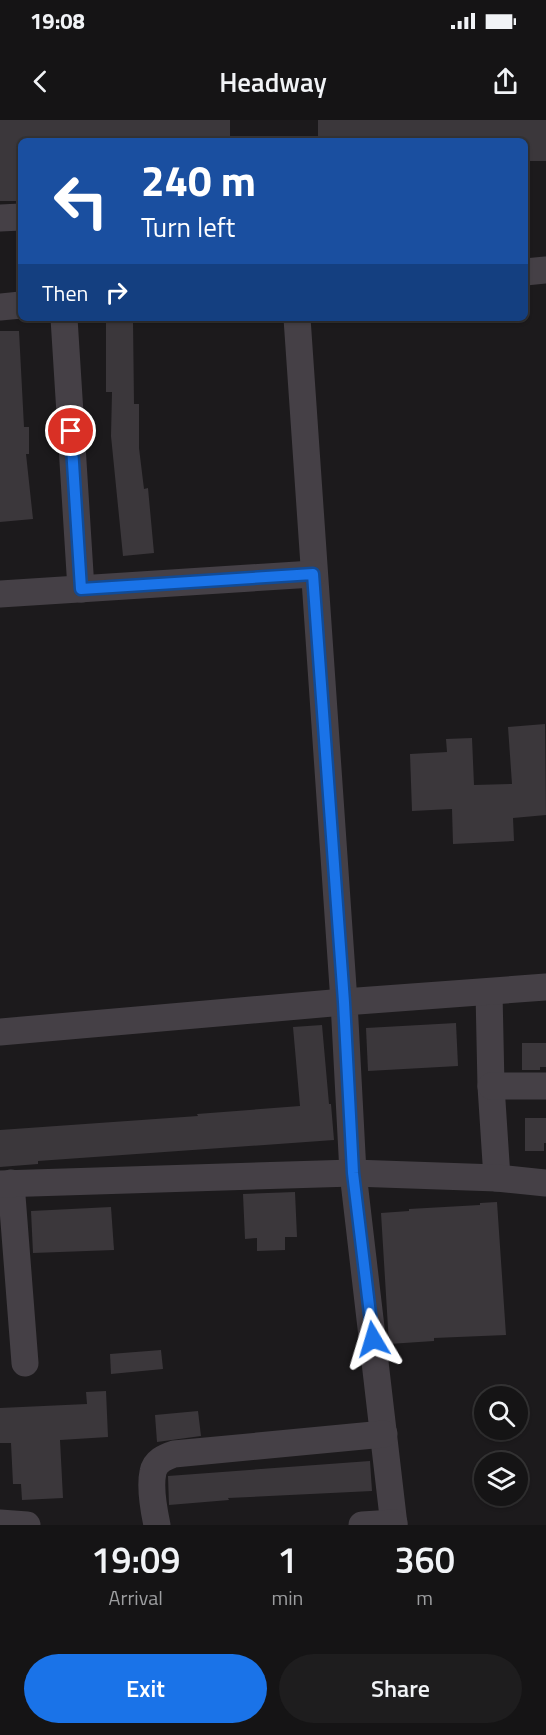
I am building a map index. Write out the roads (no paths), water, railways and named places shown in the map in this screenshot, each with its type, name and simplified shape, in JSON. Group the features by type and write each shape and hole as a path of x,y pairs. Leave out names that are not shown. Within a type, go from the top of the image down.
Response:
{"street":[{"path":"0,218 18,217"},
{"path":"528,272 546,270"},
{"path":"0,307 18,305"},
{"path":"64,321 81,589"},
{"path":"297,321 344,1002 353,1173 394,1524 362,1525"},
{"path":"0,594 313,574"},
{"path":"0,1032 546,987"},
{"path":"489,992 491,1086 497,1178"},
{"path":"491,1086 546,1086"},
{"path":"25,1363 8,1246 5,1184 353,1173 497,1178 546,1183"},
{"path":"157,1525 153,1502 153,1472 164,1457 174,1454 384,1434"},
{"path":"0,1523 27,1525"}]}
